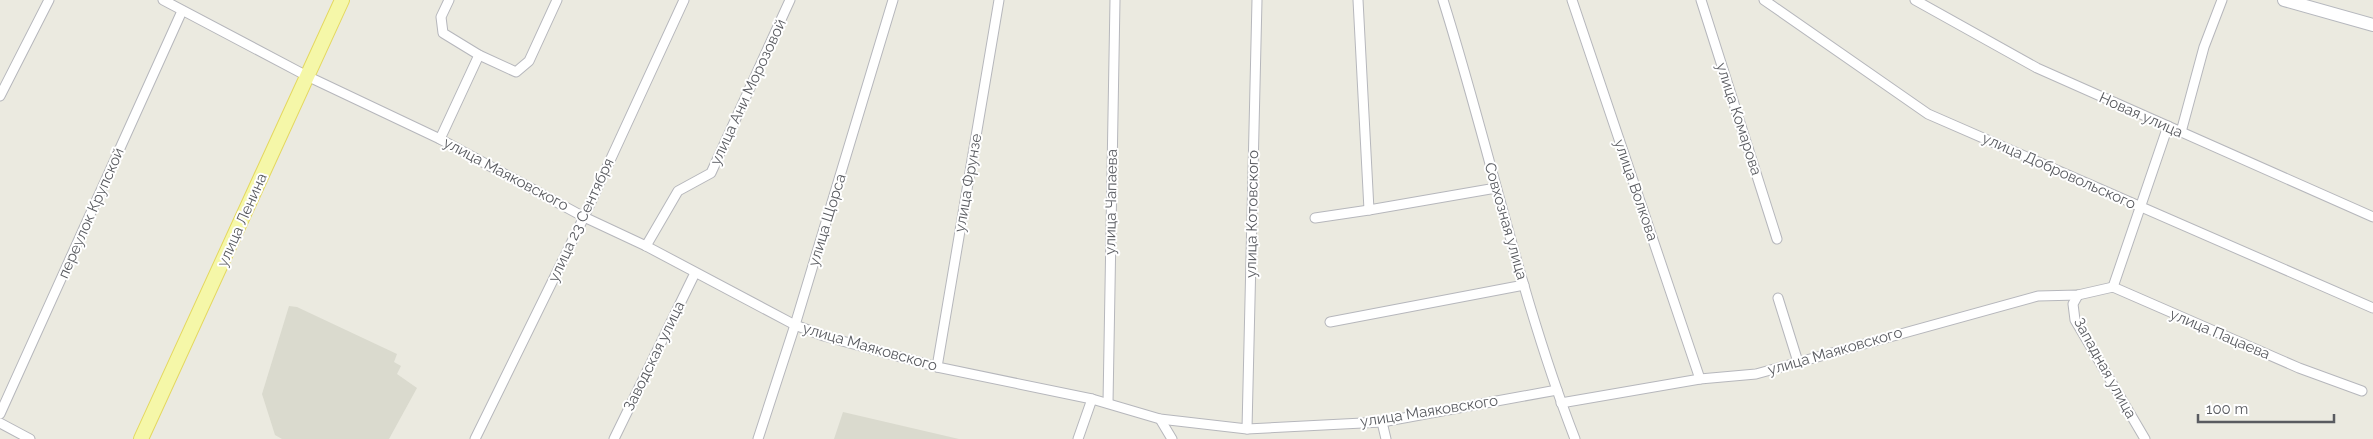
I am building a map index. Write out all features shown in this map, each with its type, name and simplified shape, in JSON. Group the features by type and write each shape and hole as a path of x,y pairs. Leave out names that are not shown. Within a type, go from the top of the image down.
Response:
{"main road":[{"name":"улица Ленина","path":"142,439 342,0"}],"street":[{"path":"0,96 49,0"},
{"name":"улица Маяковского","path":"163,0 307,76 440,139 795,326 824,336 937,367 1092,399 1160,419 1247,429 1382,422 1557,390"},
{"path":"449,0 441,17 443,33 479,55 516,72 529,61 557,0"},
{"name":"улица 23 Сентября","path":"475,439 584,216 684,0"},
{"name":"улица Ани Морозовой","path":"646,246 678,191 711,173 790,0"},
{"name":"улица Щорса","path":"758,439 795,326 893,0"},
{"name":"улица Фрунзе","path":"937,367 1000,0"},
{"name":"улица Чапаева","path":"1108,403 1115,0"},
{"name":"улица Котовского","path":"1247,429 1257,0"},
{"path":"1358,0 1370,210"},
{"name":"Совхозная улица","path":"1443,0 1524,285 1561,403 1575,439"},
{"name":"улица Волкова","path":"1572,0 1700,379"},
{"name":"улица Комарова","path":"1701,0 1777,239"},
{"name":"улица Добровольского","path":"1764,0 1928,114 2373,308"},
{"name":"Новая улица","path":"1915,0 2037,68 2373,217"},
{"path":"2181,132 2204,47 2222,0"},
{"path":"2284,0 2373,25"},
{"name":"переулок Крупской","path":"0,414 182,11"},
{"path":"440,139 479,55"},
{"path":"2078,295 2113,287 2168,126"},
{"path":"1315,218 1496,188"},
{"name":"Заводская улица","path":"614,439 695,273"},
{"path":"1330,322 1524,285"},
{"name":"улица Пацаева","path":"2113,287 2299,368 2362,391"},
{"name":"улица Маяковского","path":"1561,403 1700,379 1756,374 2038,296 2078,295"},
{"name":"Западная улица","path":"2078,295 2073,304 2075,320 2145,439"},
{"path":"1778,298 1798,362"},
{"path":"1078,439 1092,399"},
{"path":"1160,419 1172,439"},
{"path":"1382,422 1386,439"},
{"path":"0,423 30,439"}],"shaded area":[{"path":"289,306 297,307 397,354 394,362 401,366 397,374 417,388 389,439 282,439 275,435 262,394"},
{"path":"843,412 959,439 834,439"}]}
